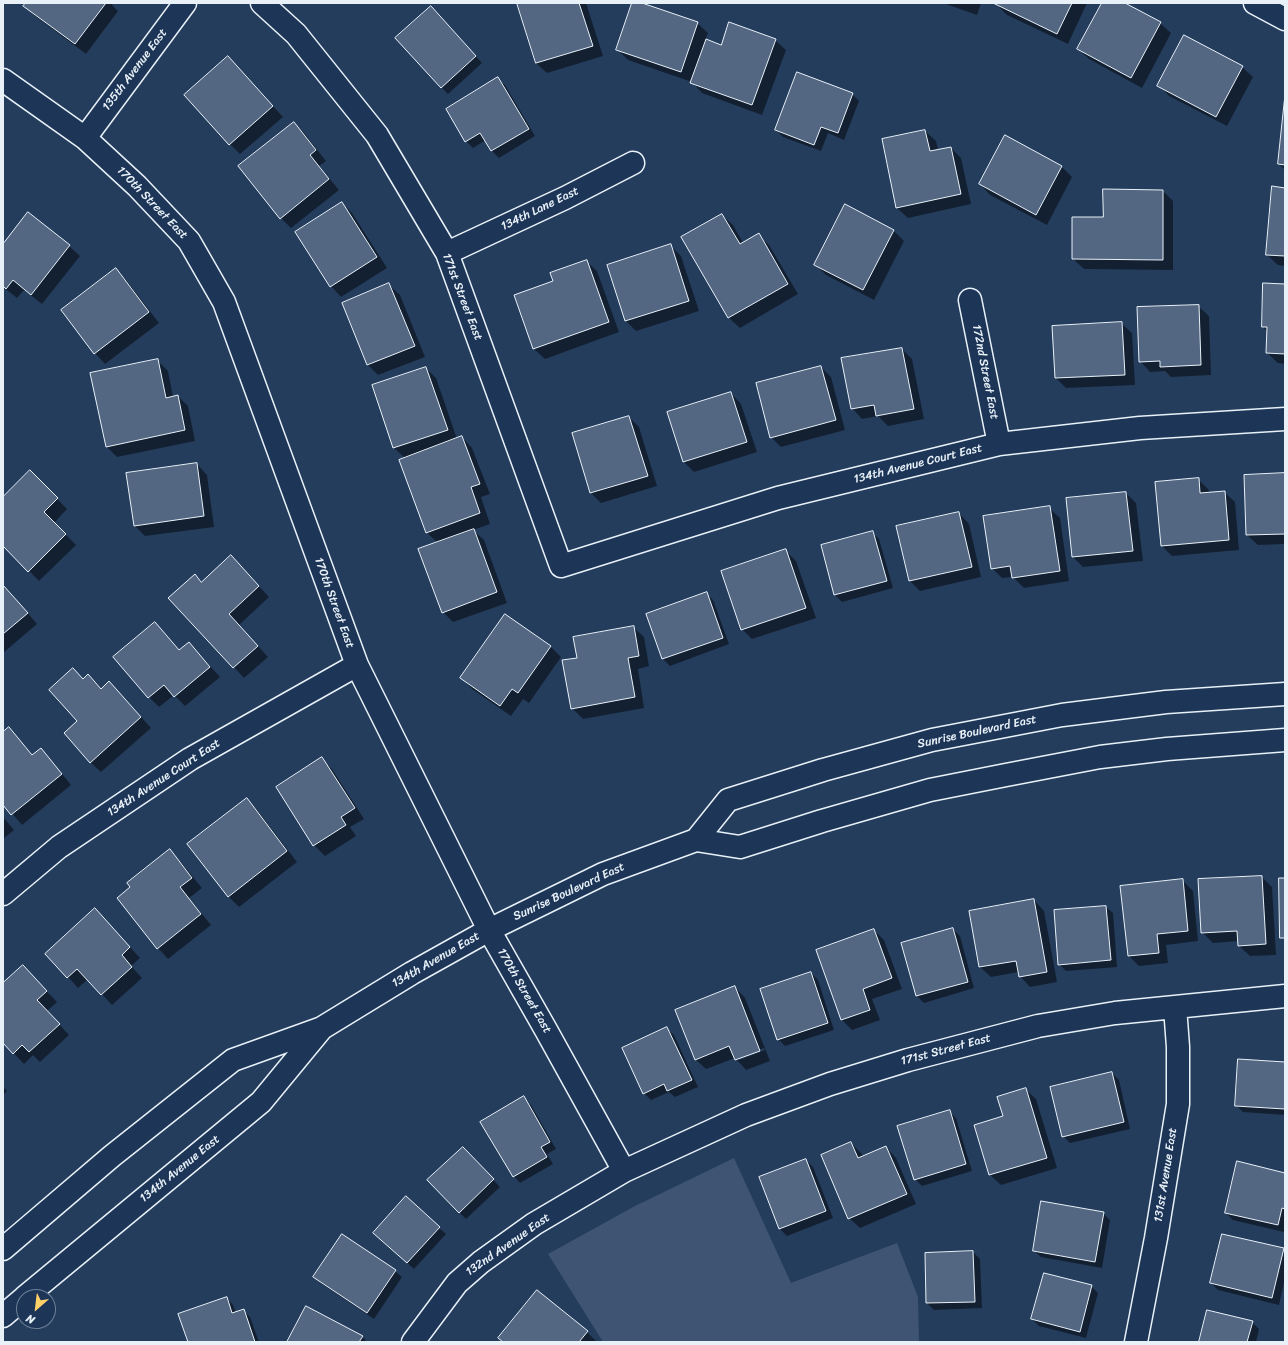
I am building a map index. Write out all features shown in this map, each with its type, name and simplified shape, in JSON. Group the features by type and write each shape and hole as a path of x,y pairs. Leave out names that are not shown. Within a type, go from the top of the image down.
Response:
{"street":[{"name":"135th Avenue East","path":"85,138 185,3"},
{"name":"171st Street East","path":"262,3 296,34 378,135 447,254 561,566"},
{"path":"1255,3 1285,19"},
{"name":"170th Street East","path":"3,80 85,138 137,186 189,241 224,302 357,665 489,930 624,1171"},
{"name":"134th Lane East","path":"447,254 565,198 633,163"},
{"name":"172nd Street East","path":"970,300 999,444"},
{"name":"134th Avenue Court East","path":"561,566 778,498 999,444 1140,428 1285,419"},
{"name":"134th Avenue Court East","path":"3,894 59,847 190,759 357,665"},
{"name":"Sunrise Boulevard East","path":"696,840 728,800 823,770 932,740 1069,714 1166,702 1285,694"},
{"name":"Sunrise Boulevard East","path":"489,930 603,874 696,840 740,847 822,821 930,790 1100,757 1167,749 1285,740"},
{"name":"134th Avenue East","path":"3,1250 112,1156 233,1060 322,1028 412,973 489,930"},
{"name":"171st Street East","path":"624,1171 746,1115 830,1084 908,1060 1038,1026 1114,1013 1285,996"},
{"name":"131st Avenue East","path":"1136,1342 1156,1238 1178,1104 1178,1047 1175,1007"},
{"name":"134th Avenue East","path":"35,1289 261,1102 322,1028"},
{"name":"132nd Avenue East","path":"413,1342 457,1282 480,1262 534,1224 624,1171"},
{"name":"134th Avenue East","path":"3,1316 16,1305"}],"shaded area":[{"path":"734,1158 791,1283 897,1243 918,1297 919,1342 603,1342 548,1254 635,1206"}],"building":[{"path":"26,3 106,3 75,44 23,6"},
{"path":"517,3 579,3 593,46 536,63"},
{"path":"632,3 642,3 698,22 681,72 616,50"},
{"path":"1072,3 1057,34 995,4"},
{"path":"1102,3 1125,3 1161,22 1131,78 1077,49"},
{"path":"431,6 476,56 441,88 395,38"},
{"path":"729,22 776,39 752,105 690,83 706,39 721,45"},
{"path":"1184,35 1243,66 1216,117 1157,86"},
{"path":"228,56 273,106 229,145 184,95"},
{"path":"797,72 853,93 838,133 821,127 814,145 775,130"},
{"path":"498,77 529,129 491,151 480,133 465,142 446,109"},
{"path":"1285,95 1285,165 1278,164"},
{"path":"294,122 316,150 310,155 329,179 280,219 238,166"},
{"path":"925,130 930,151 951,147 961,194 896,208 882,139"},
{"path":"1005,135 1062,166 1036,215 979,184"},
{"path":"1272,186 1285,188 1285,256 1266,255"},
{"path":"1103,189 1163,190 1163,260 1072,259 1072,217 1103,217"},
{"path":"342,202 377,257 330,287 295,232"},
{"path":"845,204 894,230 863,290 814,265"},
{"path":"28,212 70,245 31,295 13,280 6,289 3,286 3,241 4,242"},
{"path":"722,214 740,244 759,233 788,284 728,318 681,237"},
{"path":"671,244 689,301 625,321 607,265"},
{"path":"587,260 609,322 533,349 514,295 553,281 550,273"},
{"path":"116,268 149,312 94,354 61,310"},
{"path":"389,283 415,346 367,365 342,303"},
{"path":"1263,283 1285,284 1285,354 1266,353 1267,327 1262,327"},
{"path":"1199,305 1201,365 1160,367 1160,361 1139,362 1137,307"},
{"path":"1122,322 1125,375 1055,378 1052,326"},
{"path":"902,348 914,409 876,416 874,405 851,409 841,358"},
{"path":"158,359 166,398 178,395 185,430 106,447 90,373"},
{"path":"821,366 836,420 770,438 756,383"},
{"path":"426,367 448,430 393,448 372,385"},
{"path":"731,392 747,442 683,462 667,412"},
{"path":"629,416 648,476 590,493 572,433"},
{"path":"462,436 480,484 471,487 480,513 426,533 399,460"},
{"path":"197,463 204,516 134,526 126,473"},
{"path":"30,470 58,498 44,512 66,534 28,572 3,546 3,497"},
{"path":"1285,473 1285,534 1246,535 1244,475"},
{"path":"1199,478 1200,493 1225,491 1229,540 1161,546 1155,482"},
{"path":"1126,492 1133,551 1072,557 1066,498"},
{"path":"1050,506 1060,571 1012,578 1010,566 991,569 983,516"},
{"path":"959,512 972,567 909,581 896,526"},
{"path":"474,529 497,592 442,613 418,549"},
{"path":"873,531 887,581 834,595 821,545"},
{"path":"786,549 806,608 741,630 721,571"},
{"path":"231,555 259,586 229,614 258,646 233,668 168,598 195,574 201,582"},
{"path":"3,585 28,613 3,634"},
{"path":"707,592 723,638 662,659 646,614"},
{"path":"505,614 551,646 518,693 512,689 500,706 460,678"},
{"path":"155,622 179,650 189,642 210,667 174,697 164,685 148,698 113,657"},
{"path":"634,626 639,656 628,658 635,697 571,709 562,660 577,658 573,637"},
{"path":"73,668 83,679 88,674 101,689 109,681 141,717 90,763 64,733 77,721 49,690"},
{"path":"9,727 32,755 41,748 62,774 11,815 3,805 3,732"},
{"path":"322,757 355,808 341,817 346,825 313,846 276,787"},
{"path":"247,798 287,851 228,897 187,844"},
{"path":"170,849 192,878 180,887 201,914 157,949 117,898 130,887 127,883"},
{"path":"1262,876 1266,944 1238,946 1237,931 1201,933 1198,879"},
{"path":"1279,878 1285,878 1285,938 1280,938"},
{"path":"1183,879 1188,931 1157,934 1159,953 1128,956 1120,886"},
{"path":"1034,899 1047,972 1019,977 1016,961 979,967 969,911"},
{"path":"1106,906 1111,960 1058,965 1054,910"},
{"path":"95,908 130,947 122,955 132,967 101,995 77,969 67,978 45,954"},
{"path":"953,928 968,982 916,996 901,943"},
{"path":"874,929 892,978 863,989 870,1010 841,1020 816,950"},
{"path":"23,965 47,991 37,1000 60,1024 29,1052 22,1045 13,1054 3,1043 3,983"},
{"path":"811,972 828,1023 777,1040 760,989"},
{"path":"735,986 760,1051 735,1060 729,1046 695,1060 675,1010"},
{"path":"667,1027 692,1080 667,1091 664,1084 643,1094 622,1048"},
{"path":"1238,1059 1285,1062 1285,1109 1235,1106"},
{"path":"1112,1072 1124,1122 1062,1137 1050,1087"},
{"path":"1026,1088 1047,1158 989,1175 974,1125 1003,1116 997,1097"},
{"path":"524,1096 550,1142 541,1147 547,1157 513,1177 480,1122"},
{"path":"950,1110 966,1164 914,1180 897,1126"},
{"path":"851,1142 858,1158 886,1146 907,1194 848,1219 821,1155"},
{"path":"463,1147 494,1179 459,1213 427,1180"},
{"path":"806,1159 826,1211 779,1229 759,1177"},
{"path":"1237,1161 1285,1173 1285,1209 1282,1208 1278,1225 1225,1213"},
{"path":"406,1196 440,1227 407,1263 373,1233"},
{"path":"1041,1201 1104,1212 1095,1262 1033,1251"},
{"path":"342,1234 396,1270 367,1313 313,1277"},
{"path":"1222,1234 1284,1248 1272,1298 1210,1283"},
{"path":"973,1251 975,1302 926,1303 925,1253"},
{"path":"1044,1273 1092,1285 1080,1332 1031,1319"},
{"path":"537,1290 588,1331 579,1342 503,1342 498,1338"},
{"path":"227,1297 232,1313 244,1309 255,1342 188,1342 178,1314"},
{"path":"306,1306 363,1336 359,1342 287,1342"},
{"path":"1207,1310 1253,1321 1247,1342 1199,1342"}]}
